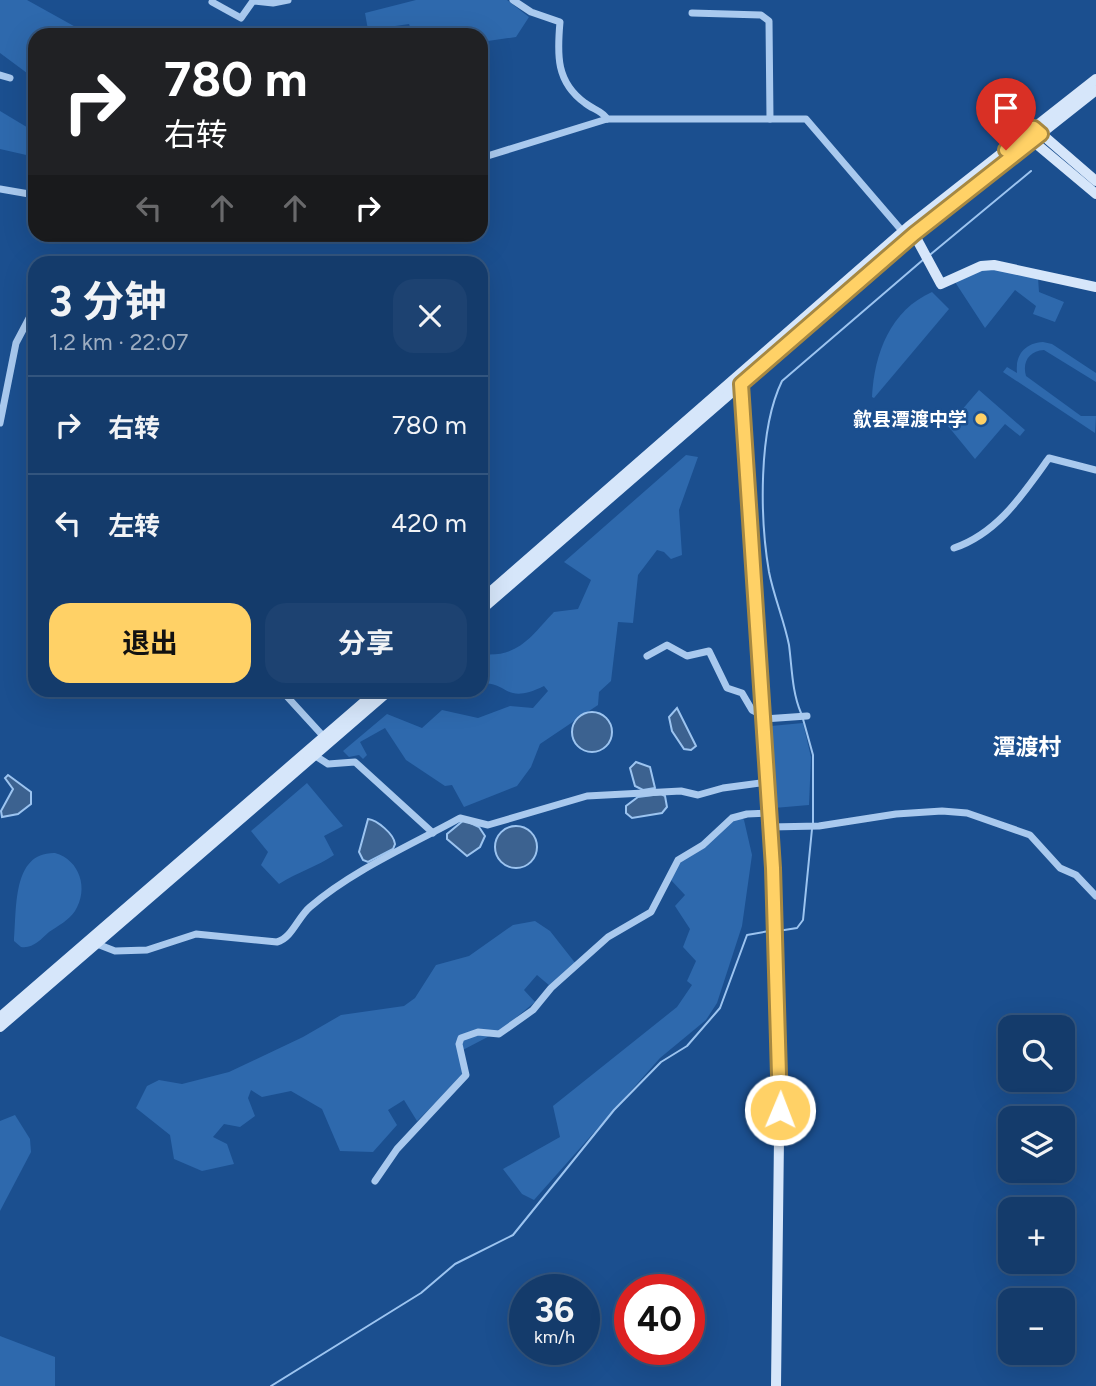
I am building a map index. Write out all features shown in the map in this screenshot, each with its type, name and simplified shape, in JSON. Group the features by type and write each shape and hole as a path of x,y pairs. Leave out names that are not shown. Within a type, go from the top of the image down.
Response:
{"main road":[{"path":"488,594 908,233 1033,134 1096,79"},
{"path":"1033,134 1096,90"},
{"path":"1033,134 1096,181"},
{"path":"1033,134 1096,194"},
{"path":"908,233 922,246 941,284 981,266 994,265 1096,287"},
{"path":"488,604 741,384 908,233"},
{"path":"741,384 770,814 780,1055 776,1386"},
{"path":"0,1017 370,697"},
{"path":"0,1027 382,697"}],"street":[{"path":"212,2 241,18 253,1 273,3 288,0"},
{"path":"513,0 531,12 560,22 558,62 563,78 575,95 607,119"},
{"path":"692,13 761,15 769,21 770,119"},
{"path":"0,75 10,78"},
{"path":"488,156 607,119 806,118 908,233"},
{"path":"0,189 28,194"},
{"path":"0,423 16,343 28,320"},
{"path":"954,548 978,540 1014,506 1049,458 1096,470"},
{"path":"648,656 667,645 687,656 709,651 727,688 742,693 752,710 764,718 807,716"},
{"path":"287,697 324,737"},
{"path":"314,755 328,764 355,762 433,833"},
{"path":"97,944 119,951 152,949 194,934 275,942 283,940 312,905 460,818 488,825 535,809 587,796 681,791 696,795 768,782"},
{"path":"770,827 819,826 895,814 942,811 967,813 1030,835 1060,868 1076,875 1096,896"},
{"path":"375,1181 397,1149 467,1075 459,1044 461,1038 478,1032 499,1034 533,1010 551,988 608,937 651,912 678,860 703,845 732,818 747,814 770,814"}],"shaded area":[{"path":"0,0 27,0 77,28 28,28 28,74 0,53"},
{"path":"416,0 507,0 529,17 516,37 488,41 488,28 410,28 409,24 368,28 365,13"},
{"path":"0,111 28,128 28,155 0,149"},
{"path":"996,268 1038,278 1039,292 1064,302 1055,322 1033,314 1036,306 1015,290 985,328 955,282 983,269"},
{"path":"932,292 949,309 874,398 872,397 876,365 887,335 906,310"},
{"path":"1043,342 1052,344 1096,373 1096,382 1044,350 1028,358 1026,376 1081,416 1096,416 1095,433 1003,372 1007,367 1017,373 1022,351"},
{"path":"979,390 1025,430 1020,436 1005,424 975,459 948,426"},
{"path":"686,455 698,457 679,510 682,555 671,559 664,552 657,550 638,575 633,623 618,622 611,681 599,692 598,705 540,744 531,767 517,786 464,807 452,785 445,786 406,760 385,728 360,742 367,755 363,759 359,755 349,757 343,751 387,714 422,728 442,710 478,718 510,706 533,708 548,691 544,686 521,694 488,684 488,654 505,652 523,644 554,612 578,609 591,580 564,562"},
{"path":"677,708 696,746 691,750 684,749 672,731 669,717"},
{"path":"592,712 600,713 606,718 611,724 611,740 606,746 600,751 592,752 584,751 578,746 573,740 572,732 573,724 578,718 584,713"},
{"path":"803,723 811,757 809,805 774,808 771,726"},
{"path":"636,762 650,767 655,788 643,790 635,786 630,768"},
{"path":"8,775 31,792 31,804 18,814 2,817 1,811 13,789 5,778"},
{"path":"307,783 343,826 324,836 334,855 279,884 261,865 268,852 251,831"},
{"path":"661,794 665,796 667,807 662,813 632,818 626,813 626,806 638,797"},
{"path":"741,817 752,855 742,926 717,1003 706,1020 660,1058 534,1200 522,1194 503,1169 560,1137 553,1106 677,1007 692,985 687,981 696,961 683,947 690,929 675,906 685,895 670,879 682,860 700,843"},
{"path":"368,819 384,828 395,844 393,849 368,862 363,860 359,852"},
{"path":"464,820 479,827 485,836 480,847 467,856 447,839 447,834"},
{"path":"516,826 531,832 537,847 531,862 516,868 501,862 495,847 501,832"},
{"path":"55,853 71,862 80,876 79,902 73,914 63,923 33,945 21,947 14,941 17,898 24,872 31,862 41,855"},
{"path":"535,921 550,931 576,964 550,986 537,975 524,990 535,1002 501,1030 459,1052 465,1074 417,1121 404,1100 388,1110 397,1125 373,1152 340,1151 322,1109 291,1091 262,1097 251,1090 248,1098 255,1116 240,1127 224,1124 213,1137 227,1144 234,1164 202,1171 174,1159 170,1135 136,1108 147,1086 159,1080 182,1084 229,1072 303,1037 341,1015 404,1006 415,998 436,965 469,956 513,925"},
{"path":"15,1115 30,1139 31,1152 0,1211 0,1121"},
{"path":"0,1336 55,1357 55,1386 0,1386"}],"waterway":[{"path":"931,254 1031,171"},
{"path":"801,713 794,688 789,645 766,551 763,475 774,401 782,381 924,259"},
{"path":"803,719 813,755 813,823"},
{"path":"778,931 797,928 803,920 812,829"},
{"path":"271,1386 421,1293 455,1264 513,1235 614,1110 661,1062 687,1046 720,1008 747,935 769,931"}],"place":[{"name":"歙县潭渡中学","path":"981,419"}],"district":[{"name":"潭渡村","path":"1027,747"}],"route":[{"path":"780,1110 773,868 741,384 914,234 1041,134 1034,128 1006,150"}]}
